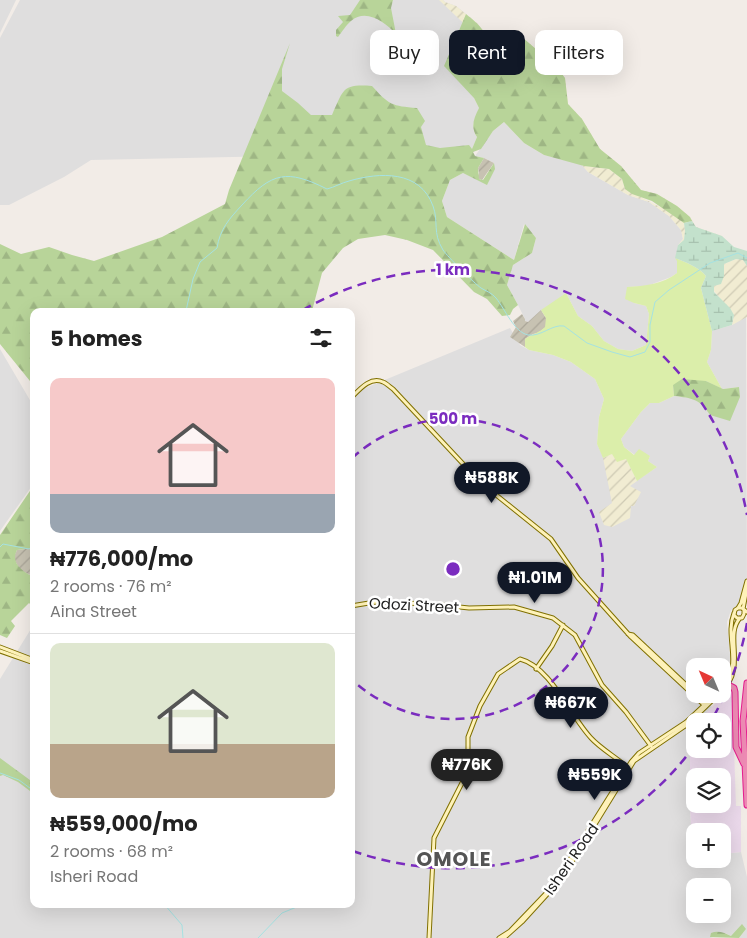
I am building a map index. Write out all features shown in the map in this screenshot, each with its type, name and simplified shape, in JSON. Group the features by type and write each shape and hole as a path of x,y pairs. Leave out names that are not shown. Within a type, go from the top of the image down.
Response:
{"highway":[{"path":"747,683 743,722 747,805"},
{"path":"731,688 734,688 735,692 736,746 745,766"}],"main road":[{"path":"355,394 364,385 375,381 382,382 392,390 480,482 551,539 578,578 628,633 705,704"},
{"path":"731,675 731,623 734,613 740,604 747,580"},
{"path":"731,680 734,676 736,648 734,630 744,614 747,588"},
{"name":"Odozi Street","path":"355,605 375,602 431,604 469,608 514,607 553,618 575,635 602,684 651,746"},
{"path":"738,608 744,614"},
{"path":"734,613 736,617 744,614"},
{"path":"536,668 564,625"},
{"path":"0,649 30,660"},
{"path":"430,938 433,843 438,828 464,779 468,761 467,741 471,724 501,671 520,659 536,668 546,677 575,719 591,738 627,767"},
{"path":"682,684 686,687"},
{"name":"Isheri Road","path":"580,846 634,761 688,724 708,703"},
{"name":"Isheri Road","path":"504,938 556,886 635,756 679,728 705,704"},
{"name":"Isheri Road","path":"499,938 509,931 554,885 570,863"}],"shaded area":[{"path":"0,0 16,0 0,33"},
{"path":"20,0 443,0 456,6 466,14 468,30 449,30 449,75 472,75 474,98 479,108 473,125 477,137 471,152 91,160 64,177 9,205 0,205 0,38"},
{"path":"439,0 456,6 483,30 471,30"},
{"path":"525,40 535,48 535,75 563,75 565,78 568,104 582,119 600,149 621,166 641,190 657,194 677,206 690,217 696,227 722,236 730,261 684,222 684,240 678,245 683,239 681,230 669,216 649,202 628,195 588,172 581,164 609,169 622,179 625,189 662,208 638,188 518,75 525,75"},
{"path":"504,122 524,143 544,155 581,164 588,172 628,195 649,202 669,216 681,230 683,239 678,245 677,273 647,286 627,287 634,303 646,306 649,314 646,345 632,351 618,349 604,341 592,326 578,316 566,293 528,322 525,321 507,285 513,265 532,253 536,238 524,224 514,260 447,217 442,201 450,180 463,173 487,184 494,163 475,156 493,131"},
{"path":"484,158 494,163 482,180 477,178 478,168"},
{"path":"736,259 743,260 747,266 747,317 732,325 734,315 714,291 714,286 724,276 724,264"},
{"path":"541,310 546,318 546,327 525,339 525,347 510,337 516,327 513,321 522,314 525,321 528,322"},
{"path":"746,316 747,604 739,604 731,610 727,622 730,658 686,658 686,703 708,703 712,707 706,713 686,713 686,758 690,758 690,768 686,768 686,813 690,813 691,823 686,823 686,868 731,868 731,853 741,852 747,877 747,938 739,938 746,929 731,936 725,933 710,938 0,938 0,679 30,630 30,908 355,908 355,392 510,328 520,345 529,350 553,355 571,362 595,379 604,399 599,417 597,444 606,463 612,503 612,527 622,521 629,486 657,467 648,461 650,456 635,455 624,447 621,439 641,412 650,403 659,403 674,396 693,398 705,407 710,415 739,387 722,389 707,362 711,350 712,331 732,325"},
{"path":"0,349 30,400 30,489 0,531"},
{"path":"612,454 626,459 637,481 630,486 641,492 634,506 631,506 630,518 612,527 604,525 599,512 612,503 603,458"},
{"path":"499,462 503,467 489,481 487,482 479,474 478,471 481,468 487,474"},
{"path":"30,548 30,575 20,570 15,561 17,550"},
{"path":"732,690 736,806 741,806 741,852 731,853 731,823 691,823 690,813 731,813 731,768 690,768 690,758 731,758 731,713 706,713 716,703 731,703"}],"green space":[{"path":"360,0 393,0 391,8 395,30 392,30 375,18 363,16 351,21 338,37 336,36 336,30 343,22 338,16 350,15"},
{"path":"466,14 483,30 459,30"},
{"path":"525,40 535,48 535,75 563,75 565,78 568,104 582,119 600,149 621,166 641,190 657,194 677,206 692,221 684,223 652,201 632,194 625,189 622,179 609,169 584,166 544,155 524,143 504,122 493,131 481,149 473,152 475,156 484,158 478,168 479,179 483,180 494,163 495,169 487,185 463,173 450,180 442,201 447,217 514,260 525,224 536,238 532,253 513,265 507,285 518,305 510,315 502,316 487,299 474,292 433,250 407,240 385,235 358,239 343,248 322,273 313,308 30,308 30,381 0,344 0,244 21,254 49,247 94,261 162,237 225,204 229,190 290,43 282,69 282,91 311,115 332,115 342,94 349,87 372,86 387,101 396,105 417,108 425,121 421,127 426,145 440,148 469,145 472,149 477,137 473,122 479,108 474,98 452,75 525,75"},
{"path":"449,54 449,71 444,66"},
{"path":"692,221 696,227 722,236 734,247 747,251 747,266 743,260 736,259 724,264 724,276 721,284 714,286 714,292 730,308 734,315 732,325 712,331 701,288 706,276 696,267 675,258 678,245 684,240 684,223"},
{"path":"675,258 696,267 706,276 701,288 712,331 711,350 707,362 722,389 706,381 673,385 674,396 659,403 650,403 641,412 621,439 624,447 634,455 639,449 650,456 648,461 657,467 637,481 626,459 617,462 612,454 603,458 597,444 599,417 604,399 595,379 571,362 553,355 529,350 525,347 525,339 545,327 546,318 541,310 566,293 578,316 592,326 604,341 618,349 632,351 646,345 649,314 646,306 625,299 627,287 654,284 672,277 677,273 677,261"},
{"path":"682,379 706,381 723,389 739,387 740,397 730,421 710,415 695,400 674,396 673,385"},
{"path":"30,491 30,548 17,550 15,559 22,570 30,575 30,604 11,621 15,626 7,638 0,635 0,535"},
{"path":"0,758 30,780 30,791 18,782 3,775 0,776"},
{"path":"742,924 746,929 739,938 710,937 711,933 716,932 731,936"}],"waterway":[{"path":"187,308 193,279 200,262 217,248 220,235 229,220 262,186 281,177 301,178 327,189 349,181 373,176 386,175 409,180 427,194 433,206 438,238 443,250 481,288 494,296 518,330 528,335 533,335 555,327 564,326 587,343 630,357 645,352 650,342 650,325 655,302 669,290 710,263 738,253 747,258"},
{"path":"0,547 3,544 30,548"},
{"path":"0,773 19,780 30,788"},
{"path":"167,908 182,925 183,938"},
{"path":"258,938 282,913 294,908"}],"district":[{"name":"OMOLE","path":"454,859"}]}
